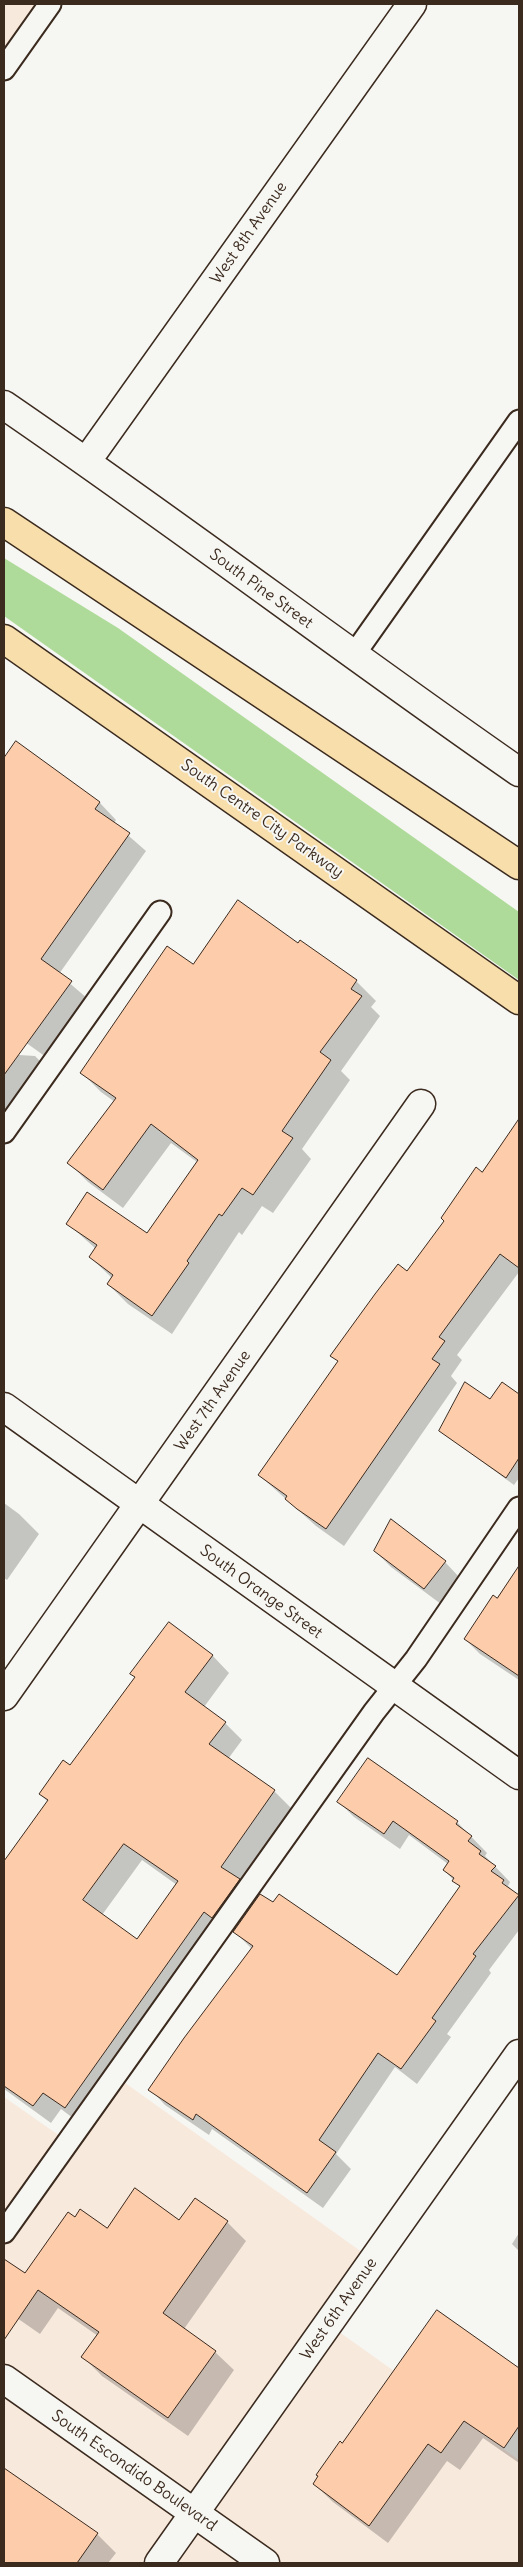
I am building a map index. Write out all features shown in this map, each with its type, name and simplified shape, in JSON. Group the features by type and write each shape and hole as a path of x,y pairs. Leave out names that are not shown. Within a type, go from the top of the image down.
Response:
{"highway":[{"path":"4,522 519,865"},
{"name":"South Centre City Parkway","path":"4,639 519,1000"}],"street":[{"name":"West 8th Avenue","path":"86,462 412,4"},
{"name":"South Pine Street","path":"4,405 86,462 353,656 519,772"},
{"name":"West 7th Avenue","path":"4,1696 421,1104"},
{"name":"South Orange Street","path":"4,1408 519,1775"},
{"name":"West 6th Avenue","path":"159,2563 519,2054"},
{"name":"South Escondido Boulevard","path":"4,2379 265,2563"}],"lane":[{"path":"4,69 50,4"},
{"path":"353,656 519,421"},
{"path":"4,1132 160,912"},
{"path":"4,2232 394,1687 416,1659 519,1508"}],"shaded area":[{"path":"4,4 50,4 4,69"},
{"path":"114,2075 373,2260 328,2324 519,2460 519,2563 4,2563 4,2097 67,2141"}],"green space":[{"path":"4,558 118,628 519,912 519,980 4,616"}],"building":[{"path":"16,741 100,802 95,809 130,833 41,959 72,981 4,1075 4,758"},
{"path":"238,900 298,943 300,940 357,980 351,989 362,996 320,1052 331,1060 282,1131 293,1138 253,1195 242,1188 222,1216 219,1214 187,1261 189,1263 152,1316 107,1284 113,1275 89,1257 97,1245 66,1224 87,1192 147,1233 198,1160 151,1124 103,1190 67,1163 116,1098 80,1073 167,946 193,964"},
{"path":"519,1119 519,1268 500,1254 439,1337 445,1341 432,1359 440,1364 326,1529 297,1509 285,1499 287,1496 258,1475 338,1361 330,1356 375,1294 398,1264 407,1271 444,1221 441,1218 476,1167 482,1172"},
{"path":"465,1382 490,1399 502,1382 519,1394 519,1458 506,1478 439,1431"},
{"path":"391,1519 446,1561 424,1589 374,1551"},
{"path":"519,1566 519,1676 464,1639 493,1595 497,1598"},
{"path":"169,1622 213,1655 185,1692 226,1722 209,1744 275,1790 221,1867 240,1879 212,1918 204,1912 65,2108 43,2093 33,2106 4,2086 4,1861 48,1800 39,1794 63,1760 70,1765 135,1677 130,1674","holes":["124,1844 178,1881 137,1939 83,1900"]},
{"path":"368,1758 458,1821 456,1824 472,1836 468,1841 481,1851 479,1854 496,1866 491,1871 504,1880 502,1883 519,1895 473,1954 476,1956 432,2018 436,2021 401,2069 378,2053 319,2140 336,2152 307,2193 196,2114 193,2120 148,2090 184,2038 253,1946 233,1932 260,1894 273,1902 279,1894 397,1975 460,1886 452,1881 454,1878 443,1870 449,1861 393,1821 384,1834 337,1802"},
{"path":"135,2188 179,2220 195,2198 228,2221 163,2313 216,2351 168,2418 81,2357 99,2332 38,2290 4,2340 4,2259 25,2273 68,2212 75,2217 80,2209 107,2228"},
{"path":"437,2310 519,2368 519,2426 504,2448 464,2421 441,2453 428,2444 369,2526 313,2484 318,2476 316,2475 340,2441 342,2443"},
{"path":"4,2468 98,2533 77,2563 4,2563"}]}
